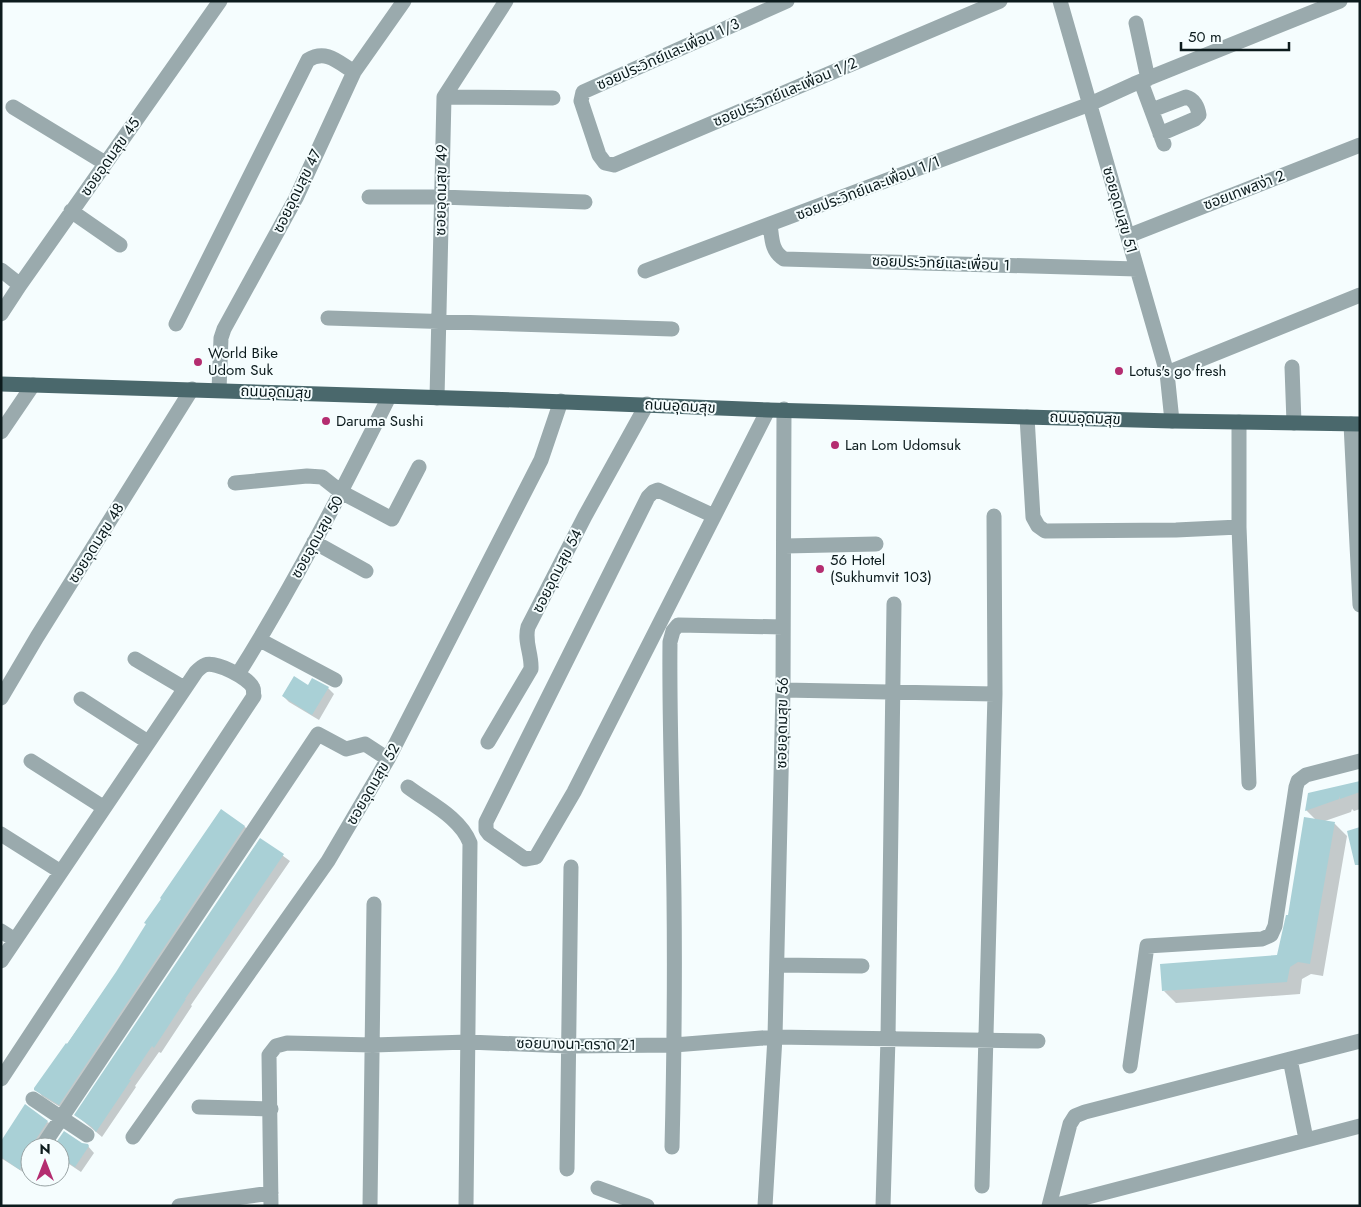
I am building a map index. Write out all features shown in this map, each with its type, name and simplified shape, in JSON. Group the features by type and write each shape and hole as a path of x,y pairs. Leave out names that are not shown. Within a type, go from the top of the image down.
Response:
{"main road":[{"name":"ถนนอุดมสุข","path":"1,384 561,401 768,410 1355,424"}],"street":[{"name":"ซอยอุดมสุข 45","path":"1,314 220,1"},
{"name":"ซอยอุดมสุข 47","path":"219,390 221,338 224,329 296,198 354,72 404,1"},
{"path":"444,97 506,1"},
{"name":"ซอยประวิทย์และเพื่อน 1/3","path":"590,128 581,101 583,92 787,1"},
{"name":"ซอยประวิทย์และเพื่อน 1/2","path":"590,128 599,155 605,163 614,165 1000,1"},
{"name":"ซอยอุดมสุข 51","path":"1060,1 1167,373 1172,421"},
{"name":"ซอยประวิทย์และเพื่อน 1/1","path":"645,271 1090,104 1340,1"},
{"path":"1136,23 1145,80 1152,110 1162,139 1199,115 1194,102 1186,97 1152,110"},
{"path":"176,324 308,60 316,55 326,55 354,72"},
{"path":"444,97 553,98"},
{"name":"ซอยอุดมสุข 49","path":"437,398 444,97"},
{"path":"13,107 105,163"},
{"name":"ซอยเทพสง่า 2","path":"1128,236 1360,145"},
{"path":"369,197 441,197 585,202"},
{"path":"72,211 120,245"},
{"name":"ซอยประวิทย์และเพื่อน 1","path":"770,224 773,248 777,255 784,259 1137,269"},
{"path":"1,270 20,285"},
{"path":"1167,373 1360,295"},
{"path":"328,318 672,329"},
{"path":"1292,368 1294,423"},
{"path":"1,432 33,385"},
{"name":"ซอยอุดมสุข 48","path":"1,698 37,637 192,390"},
{"name":"ซอยอุดมสุข 50","path":"238,674 260,640 314,542 389,397"},
{"name":"ซอยอุดมสุข 52","path":"132,1137 328,861 388,759 541,460 561,401"},
{"name":"ซอยอุดมสุข 54","path":"488,742 531,669 532,660 526,636 528,627 585,516 647,404"},
{"name":"ซอยอุดมสุข 56","path":"765,1206 775,1038 777,965 785,546 784,409"},
{"path":"714,516 658,490 648,497 486,822 486,830 489,834 525,859 536,857 574,792 768,410"},
{"path":"1027,417 1033,517 1038,526 1045,531 1176,530 1239,527"},
{"path":"1239,422 1239,527 1249,783"},
{"path":"1355,424 1360,605"},
{"path":"235,484 308,476 322,477 341,492 392,519 419,467"},
{"path":"982,1186 995,694 994,516"},
{"path":"314,542 366,570"},
{"path":"785,546 876,544"},
{"path":"883,1206 888,1038 894,604"},
{"path":"672,1147 674,897 669,726 670,642 673,631 678,625 783,626"},
{"path":"260,640 335,680"},
{"path":"135,659 184,688"},
{"path":"1,961 103,807 196,672 205,664 215,664 238,674 248,682 253,688 254,696 1,1079"},
{"path":"783,690 995,694"},
{"path":"81,699 148,742"},
{"path":"49,1137 318,734 346,749 364,744 388,759"},
{"path":"31,761 103,807"},
{"path":"1130,1066 1147,946 1262,939 1271,935 1275,926 1298,781 1306,775 1360,761"},
{"path":"408,788 460,825 470,843 466,1206"},
{"path":"1,834 61,872"},
{"path":"567,1169 571,867"},
{"path":"370,1206 374,904"},
{"path":"1,931 15,940"},
{"path":"777,965 862,966"},
{"name":"ซอยบางนา-ตราด 21","path":"271,1199 269,1055 276,1046 287,1043 373,1045 468,1042 569,1046 674,1045 775,1038 1038,1041"},
{"path":"1360,1040 1075,1116 1070,1124 1051,1206 1360,1126"},
{"path":"1290,1059 1306,1139"},
{"path":"33,1099 87,1135"},
{"path":"199,1107 271,1109"},
{"path":"598,1188 646,1206"},
{"path":"179,1206 271,1199"}],"building":[{"path":"294,676 308,685 312,678 329,687 312,715 282,696"},
{"path":"1360,781 1360,792 1340,799 1340,796 1339,799 1305,811 1308,793"},
{"path":"221,809 245,826 59,1105 34,1090 116,972 160,898"},
{"path":"1304,817 1335,822 1310,964 1298,962 1290,967 1287,982 1162,991 1160,964 1277,955 1286,915 1288,915"},
{"path":"1360,827 1360,865 1355,865 1347,831"},
{"path":"260,838 284,854 185,999 154,1048 152,1046 129,1080 131,1080 96,1132 92,1127 74,1115"},
{"path":"25,1104 48,1121 37,1137 20,1137 20,1170 1,1157 1,1141"},
{"path":"64,1131 82,1143 88,1144 89,1146 75,1167 70,1164 70,1137 60,1137"}],"place":[{"name":"World Bike Udom Suk","path":"198,362"},
{"name":"Lotus's go fresh","path":"1119,371"},
{"name":"Daruma Sushi","path":"326,421"},
{"name":"Lan Lom Udomsuk","path":"835,445"},
{"name":"56 Hotel (Sukhumvit 103)","path":"820,569"}]}
